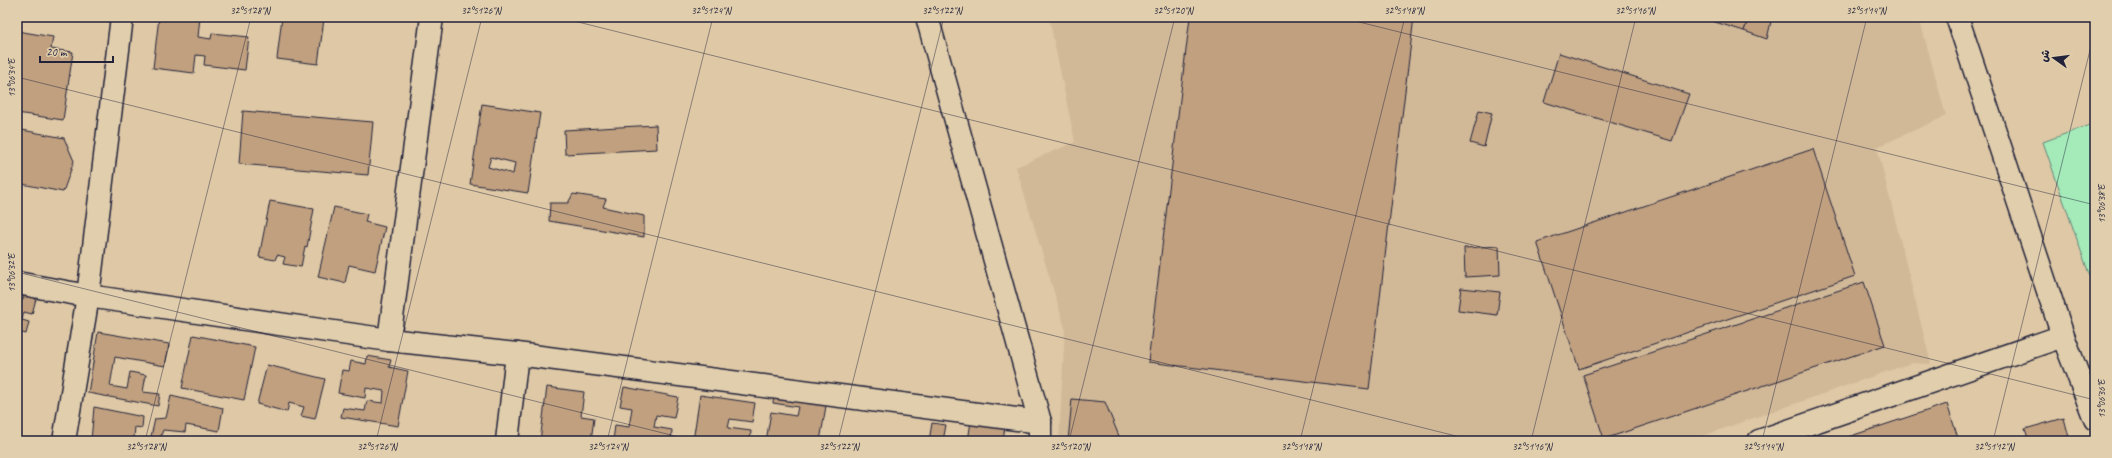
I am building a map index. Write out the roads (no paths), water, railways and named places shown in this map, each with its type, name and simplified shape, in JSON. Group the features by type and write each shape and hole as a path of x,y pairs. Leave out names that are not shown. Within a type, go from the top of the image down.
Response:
{"street":[{"path":"64,441 88,296 122,17"},
{"path":"389,340 432,17"},
{"path":"17,283 88,296 389,340 517,354 1040,432 927,17"},
{"path":"1957,17 2063,336 2095,419"},
{"path":"1759,441 2063,336"},
{"path":"507,441 517,354"}]}
